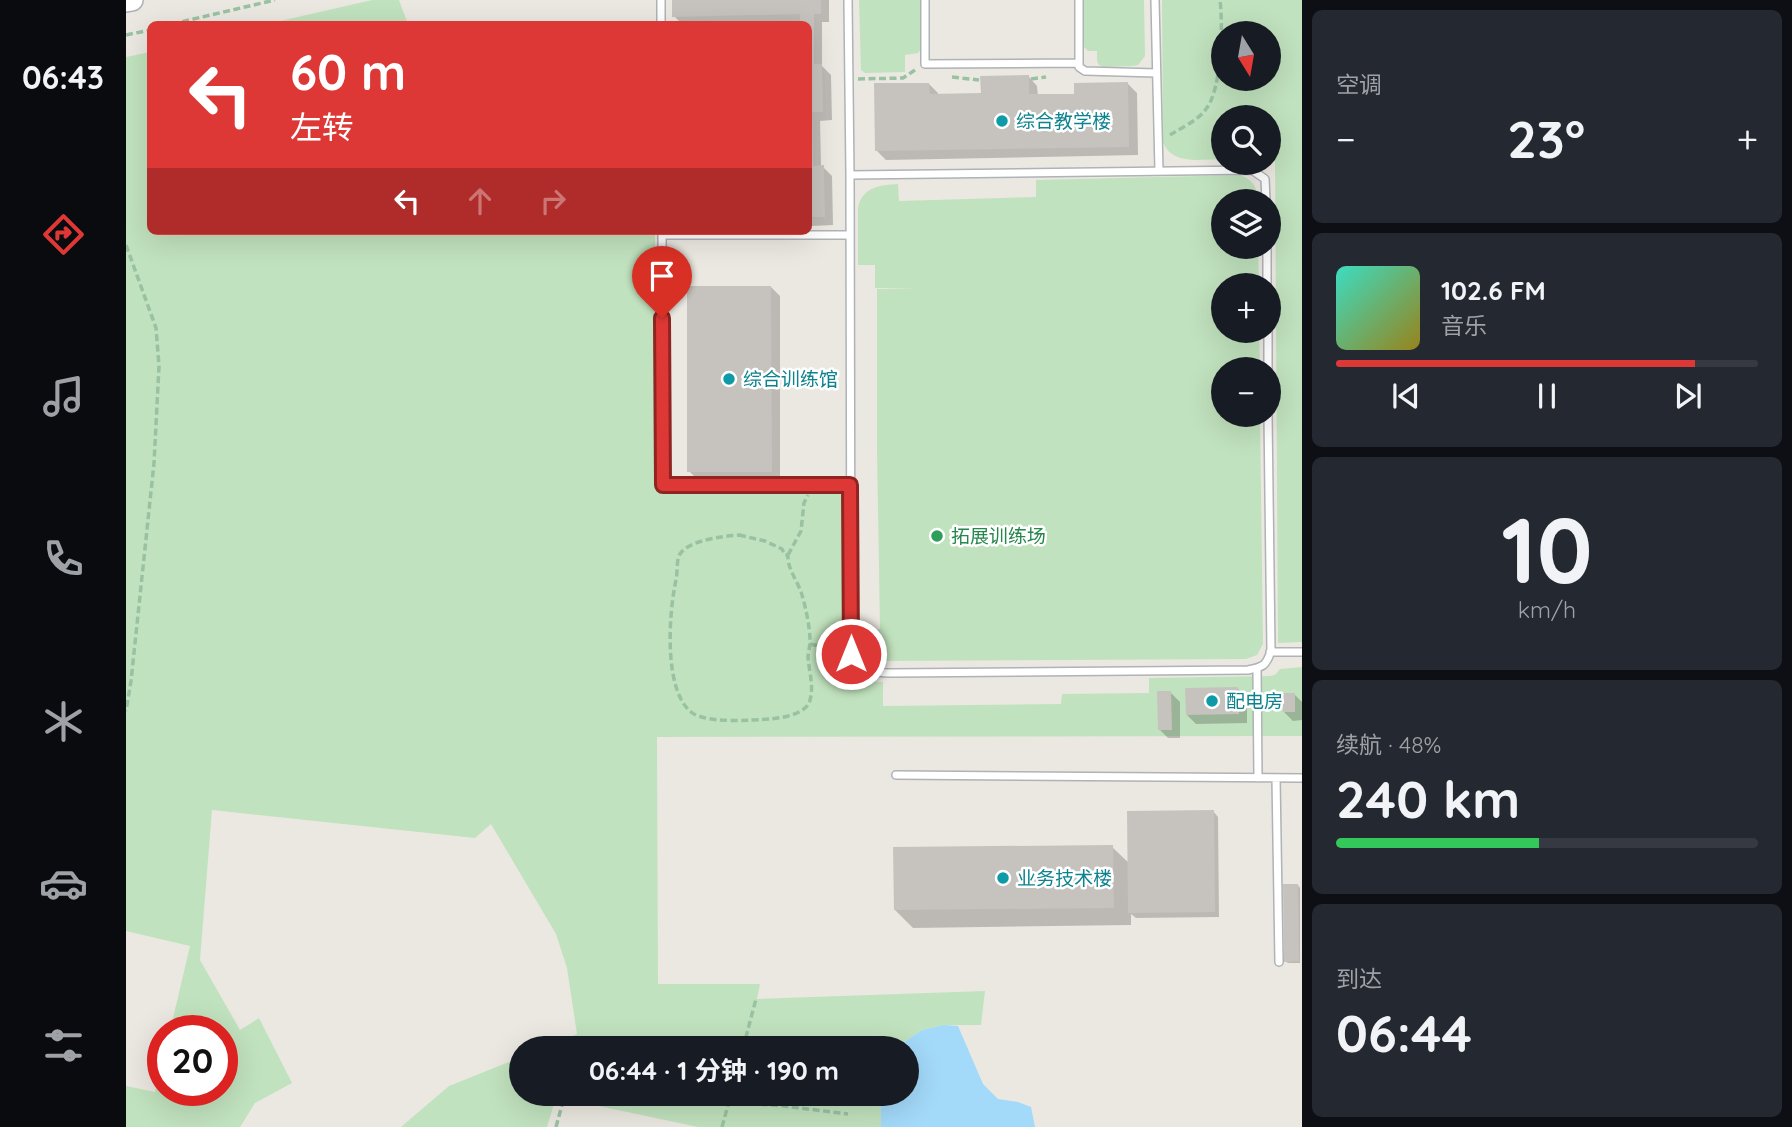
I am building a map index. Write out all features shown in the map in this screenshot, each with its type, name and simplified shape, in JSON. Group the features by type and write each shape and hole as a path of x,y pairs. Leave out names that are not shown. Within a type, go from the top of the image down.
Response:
{"main road":[{"path":"126,1 132,0"}],"lane":[{"path":"661,0 661,21"},
{"path":"848,0 851,654 858,664 876,673 1248,670 1262,667 1270,652 1268,427"},
{"path":"925,0 925,64 1078,64"},
{"path":"1079,0 1079,67 1085,71 1156,72"},
{"path":"1155,0 1159,171"},
{"path":"850,175 1252,170 1265,179 1265,189"},
{"path":"662,235 663,485 850,485"},
{"path":"812,235 850,235"},
{"path":"1270,652 1302,652"},
{"path":"1258,668 1258,778"},
{"path":"896,775 1302,778"},
{"path":"1276,778 1279,962"}],"path":[{"path":"185,21 275,0"},
{"path":"1158,139 1167,137 1192,122 1207,109 1219,73 1222,18 1220,0"},
{"path":"126,35 147,31"},
{"path":"849,79 903,78 925,64"},
{"path":"126,245 156,328 159,366 154,463 126,711"},
{"path":"788,555 774,544 739,536 712,539 689,546 681,552 672,593 671,657 676,688 692,713 701,717 745,720 778,718 799,712 810,701 810,644 803,600 788,562 788,555 801,531 804,503 812,485"},
{"path":"810,644 851,654"},
{"path":"746,1036 756,999"},
{"path":"556,1127 562,1106"},
{"path":"722,1127 728,1106"},
{"path":"791,1106 848,1114"}],"green space":[{"path":"372,0 399,0 407,21 280,21"},
{"path":"859,0 922,0 922,48 918,53 905,55 905,72 865,73 861,70"},
{"path":"1083,0 1144,0 1145,56 1138,65 1099,65 1097,51 1088,51 1084,47"},
{"path":"1162,0 1302,0 1302,642 1278,643 1277,427 1281,427 1281,357 1276,357 1276,343 1281,343 1281,273 1276,273 1276,259 1281,259 1281,189 1275,189 1275,175 1281,175 1281,105 1211,105 1211,159 1188,160 1167,150 1163,142"},
{"path":"147,53 147,235 655,235 656,490 834,489 842,495 844,682 883,682 883,706 1061,704 1062,694 1149,693 1149,678 1271,676 1280,669 1302,667 1302,736 657,737 658,984 760,984 757,999 985,991 981,1025 944,1025 922,1030 913,1036 572,1036 577,1034 567,968 556,934 491,824 475,838 212,810 200,960 231,1015 174,1015 190,946 126,931 126,57"},
{"path":"1240,175 1254,185 1256,189 1211,189 1211,259 1258,259 1259,273 1211,273 1211,343 1259,343 1260,357 1211,357 1211,427 1260,427 1263,644 1257,655 1246,659 878,661 866,653 864,630 880,629 877,289 918,289 875,288 875,265 858,265 860,202 872,189 898,184 899,201 1036,197 1036,180"},
{"path":"259,1018 292,1083 255,1103 240,1127 126,1127 126,1086 147,1090 147,1106 238,1106 238,1026 240,1030"},
{"path":"509,1062 509,1106 553,1106 547,1127 401,1127 449,1086"},
{"path":"599,1106 881,1108 881,1127 698,1127"}],"water":[{"path":"944,1025 958,1026 983,1084 998,1099 1031,1107 1035,1127 881,1127 880,1106 919,1106 919,1036 913,1036 922,1030"}],"building":[{"path":"672,0 821,0 821,14 814,14 814,64 822,64 823,112 812,112 812,21 800,21 800,14 672,17"},
{"name":"综合教学楼","path":"1029,75 1029,94 1074,94 1074,83 1128,82 1129,147 875,151 874,83 929,83 930,94 981,93 980,76"},
{"path":"812,112 813,166 824,165 825,217 812,217"},
{"name":"综合训练馆","path":"687,286 771,286 772,472 687,472"},
{"name":"配电房","path":"1238,687 1239,714 1186,715 1185,688"},
{"path":"1157,691 1171,691 1172,730 1158,730"},
{"path":"1282,693 1295,693 1295,712 1283,712"},
{"path":"1214,810 1215,912 1128,913 1127,811"},
{"name":"业务技术楼","path":"1113,845 1114,908 894,910 893,847"},
{"path":"1283,884 1298,884 1299,961 1284,962"}],"place":[{"name":"综合教学楼","path":"1002,121"},
{"name":"综合训练馆","path":"729,379"},
{"name":"拓展训练场","path":"937,536"},
{"name":"配电房","path":"1212,701"},
{"name":"业务技术楼","path":"1003,878"}],"route":[{"path":"662,318 663,485 850,485 851,654"}]}
